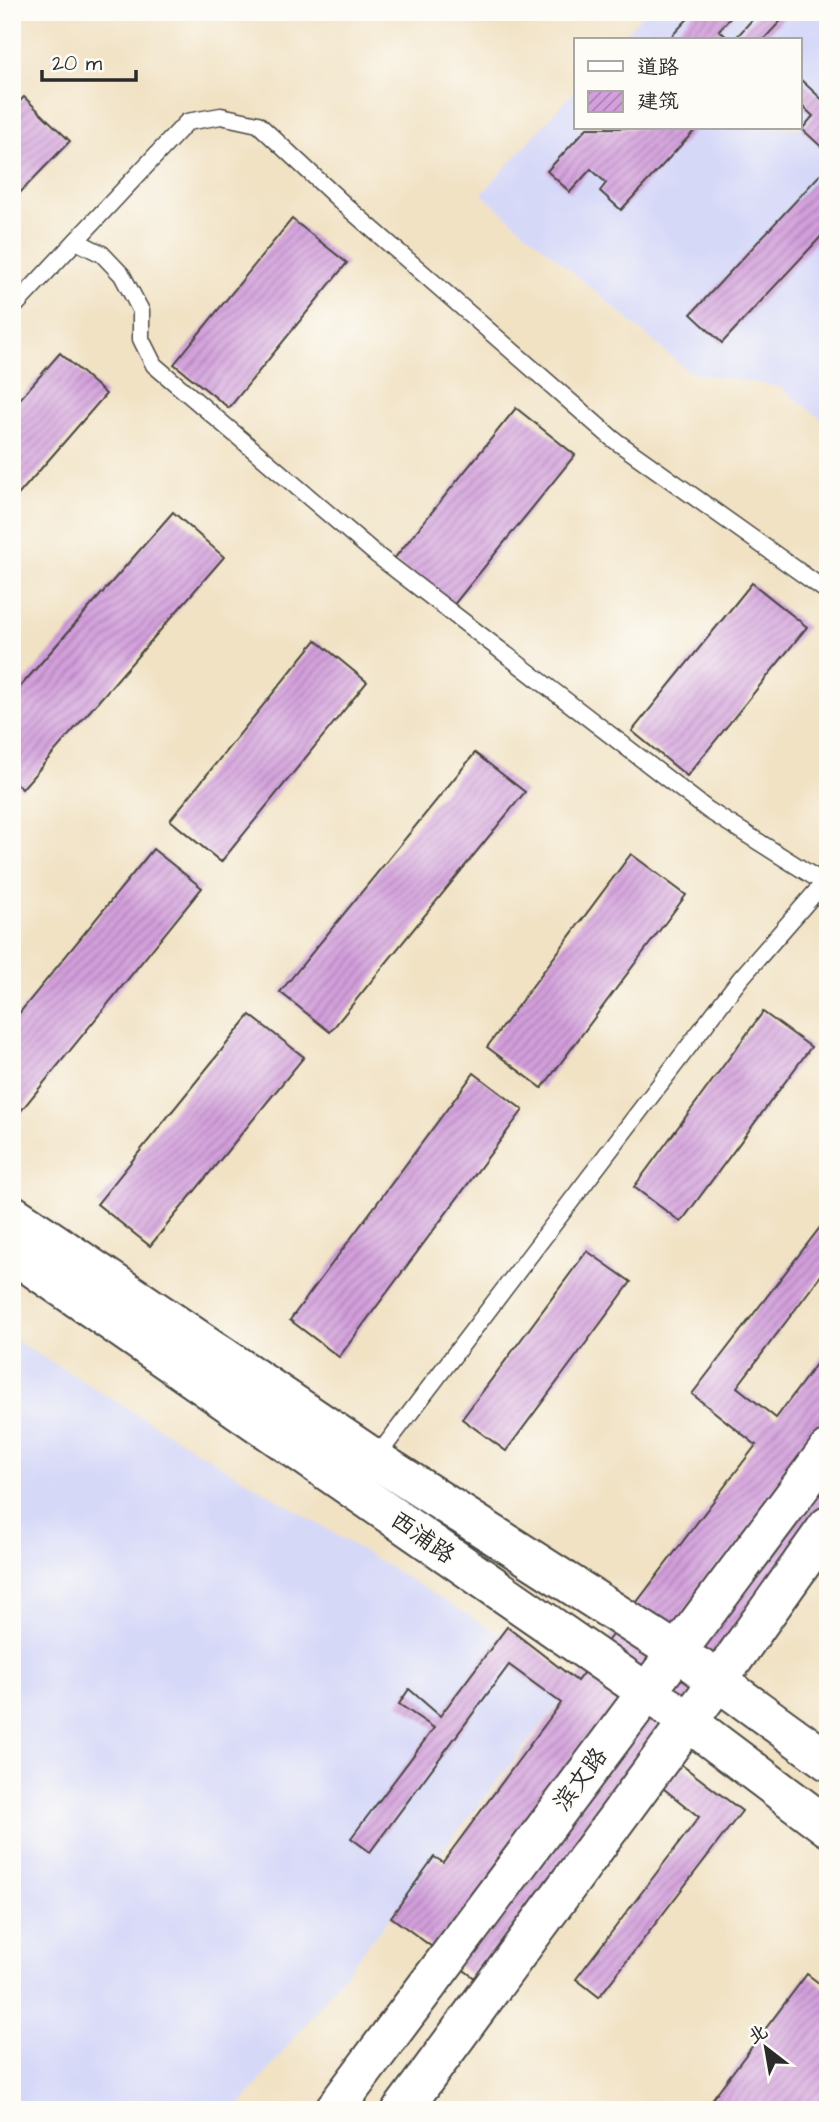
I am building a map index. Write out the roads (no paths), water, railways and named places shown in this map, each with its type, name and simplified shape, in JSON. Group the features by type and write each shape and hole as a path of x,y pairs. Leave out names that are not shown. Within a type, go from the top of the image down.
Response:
{"main road":[{"name":"西浦路","path":"12,1214 375,1460 675,1650 828,1762"},
{"name":"西浦路","path":"12,1253 689,1721 828,1827"},
{"name":"滨文路","path":"334,2110 675,1650 828,1450"},
{"path":"402,2110 689,1721 828,1526"}],"lane":[{"path":"12,309 187,122 221,116 258,124 357,216 613,439 828,592"},
{"path":"76,241 102,254 122,275 141,311 141,339 154,365 400,573 708,810 826,881 740,979 375,1460"}]}
